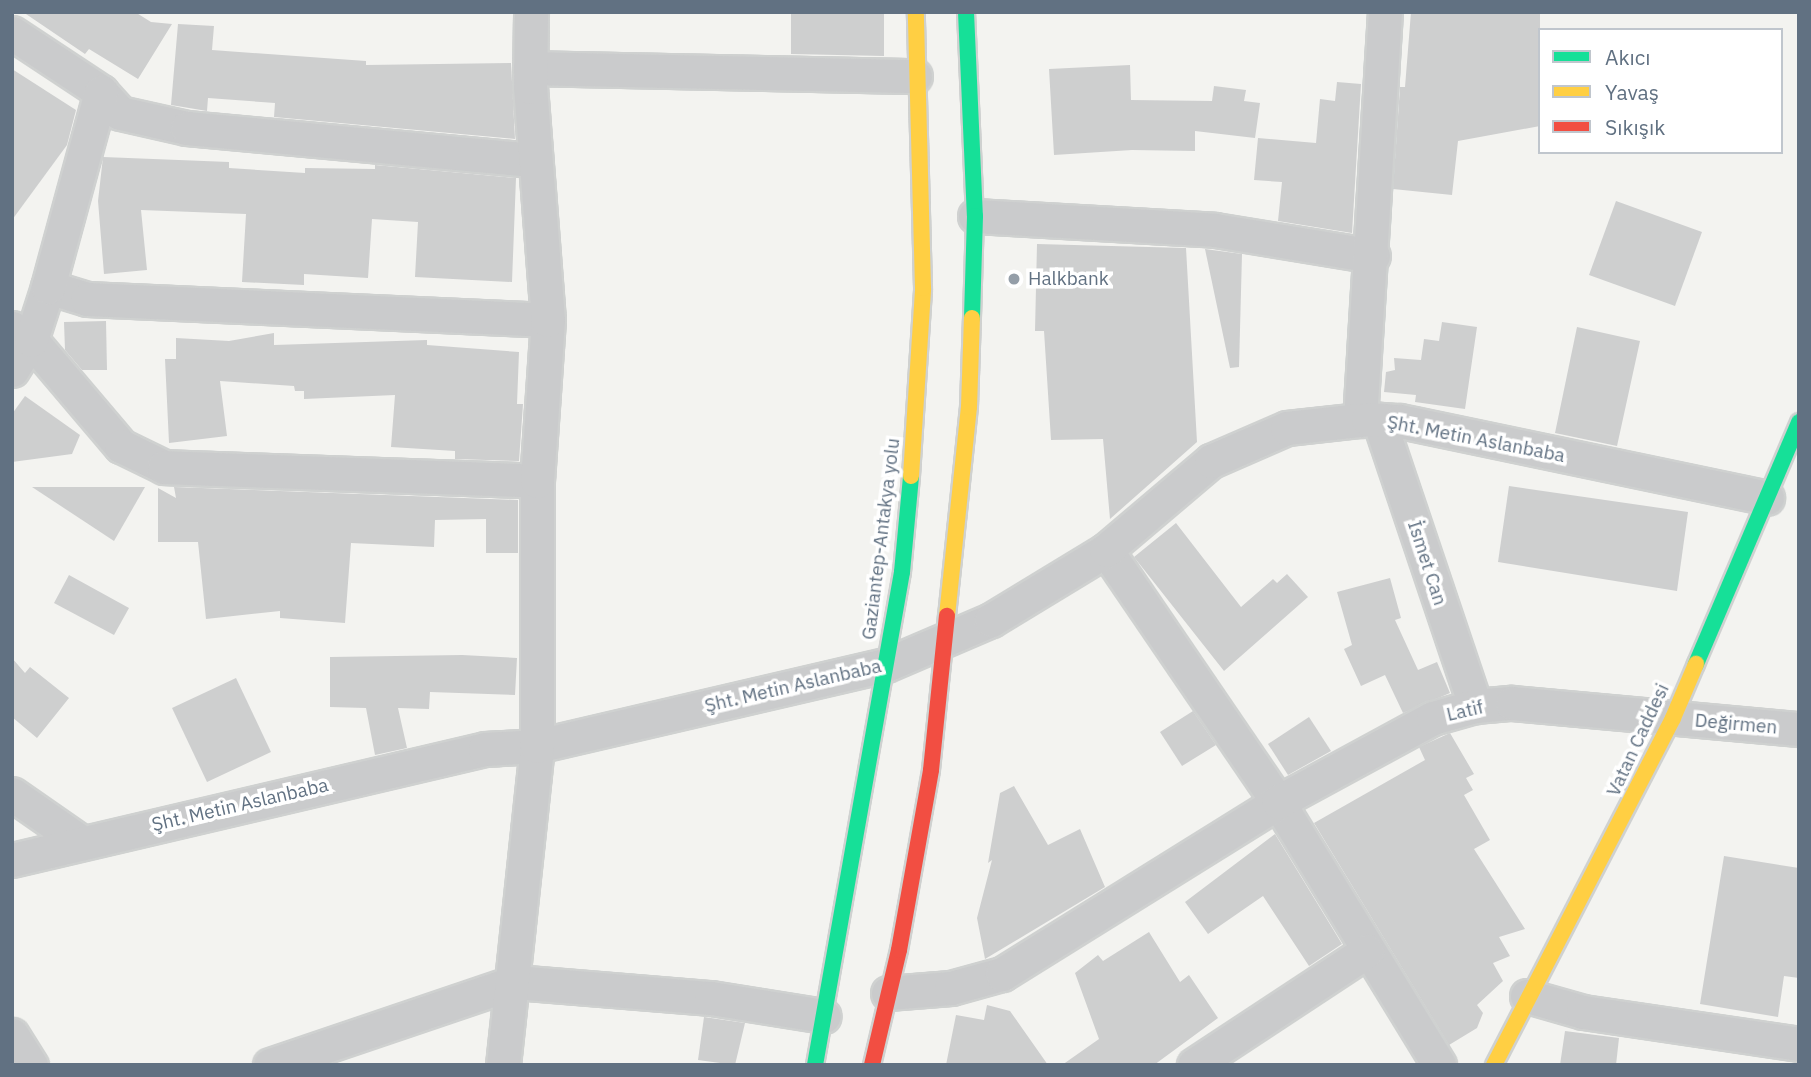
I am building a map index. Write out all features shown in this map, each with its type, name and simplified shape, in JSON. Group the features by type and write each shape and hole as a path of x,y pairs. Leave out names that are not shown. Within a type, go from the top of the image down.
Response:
{"main road":[{"name":"Gaziantep-Antakya yolu","path":"815,1065 902,572 917,418 923,288 915,76 916,12"},
{"path":"872,1065 931,769 970,407 975,216 967,12"},
{"name":"Vatan Caddesi","path":"1494,1065 1527,996 1611,844 1673,718 1799,422"}],"street":[{"path":"503,1065 515,982 537,746 537,481 548,320 535,160 530,68 531,12"},
{"path":"1370,420 1373,256 1385,12"},
{"path":"12,33 101,92 120,113 187,128 535,160"},
{"path":"530,68 915,76"},
{"path":"12,370 22,334 48,287 101,92"},
{"path":"975,216 1215,230 1373,256"},
{"path":"48,287 87,299 548,320"},
{"path":"22,334 121,446 164,467 537,481"},
{"name":"Şht. Metin Aslanbaba","path":"12,860 485,749 537,746 886,665 991,620 1106,550 1211,461 1287,428 1370,420 1767,498"},
{"name":"İsmet Can","path":"1370,420 1475,706"},
{"path":"1106,550 1278,802 1439,1065"},
{"name":"Latif","path":"888,993 951,988 1002,974 1278,802 1395,735 1475,706 1512,703 1673,718"},
{"name":"Değirmen","path":"1673,718 1799,729"},
{"path":"12,794 81,842"},
{"path":"1194,1065 1367,950"},
{"path":"270,1065 515,982 711,998 824,1016"},
{"path":"1527,996 1583,1012 1788,1051"},
{"path":"12,1035 31,1065"}],"building":[{"path":"23,12 135,12 151,22 172,24 138,79 89,49 85,54"},
{"path":"791,12 884,12 884,56 791,54"},
{"path":"1411,12 1540,12 1538,126 1458,141 1452,195 1393,189 1400,87 1405,87"},
{"path":"178,24 214,26 212,50 366,61 366,65 511,63 515,139 274,117 275,103 208,98 207,111 171,105"},
{"path":"1130,65 1131,100 1212,101 1214,86 1246,90 1244,101 1260,103 1255,138 1195,131 1195,151 1132,150 1054,155 1049,69"},
{"path":"12,69 76,110 67,145 12,220"},
{"path":"1337,82 1361,84 1352,233 1278,221 1282,182 1254,180 1258,138 1316,143 1320,99 1335,101"},
{"path":"103,157 229,162 229,168 305,173 305,168 375,169 375,165 516,178 512,282 415,277 418,222 372,219 368,278 304,274 304,285 242,282 246,214 141,210 147,270 104,274 98,201"},
{"path":"1616,201 1702,232 1675,306 1589,275"},
{"path":"1037,244 1186,248 1197,442 1110,519 1103,439 1051,440 1044,331 1035,331"},
{"path":"1205,249 1242,254 1239,367 1230,368"},
{"path":"106,321 107,370 82,370 65,350 64,322"},
{"path":"1442,322 1477,327 1465,409 1415,402 1416,395 1384,392 1386,372 1395,370 1394,358 1421,360 1424,339 1439,341"},
{"path":"1577,327 1640,341 1617,446 1555,433"},
{"path":"274,333 274,345 427,340 427,345 519,352 517,404 523,404 519,461 455,459 455,451 391,447 395,395 304,399 304,391 295,391 294,386 220,381 227,436 169,443 165,359 176,359 176,338 229,341"},
{"path":"25,396 80,435 72,454 12,462 12,414"},
{"path":"1509,486 1688,512 1677,591 1498,562"},
{"path":"32,487 145,487 114,541"},
{"path":"174,487 518,500 518,553 486,553 486,519 435,520 434,547 351,543 345,623 280,618 280,611 206,619 198,542 158,542 158,488 176,498"},
{"path":"1176,523 1241,607 1273,579 1277,583 1287,574 1308,597 1224,671 1134,557"},
{"path":"69,575 129,608 114,635 54,603"},
{"path":"1390,578 1401,618 1395,620 1418,670 1437,662 1450,693 1403,713 1385,675 1361,686 1344,649 1352,645 1337,592"},
{"path":"462,655 517,658 515,695 430,692 429,709 398,708 407,748 375,755 366,708 330,707 330,657"},
{"path":"12,658 25,673 30,667 69,698 37,738 12,717"},
{"path":"236,678 271,752 207,782 172,708"},
{"path":"1193,711 1216,745 1182,766 1160,732"},
{"path":"1309,717 1331,751 1288,775 1268,744"},
{"path":"1450,733 1474,774 1466,778 1473,790 1464,795 1490,840 1474,849 1525,929 1499,937 1510,956 1493,963 1503,981 1477,1005 1483,1013 1477,1028 1449,1045 1314,823 1425,760 1419,747"},
{"path":"1014,786 1048,845 1080,829 1105,887 985,959 977,918 992,860 988,863 1000,793"},
{"path":"1275,834 1342,944 1309,966 1263,896 1208,934 1185,902"},
{"path":"1724,856 1799,868 1799,978 1784,976 1778,1017 1700,1004"},
{"path":"1149,932 1180,982 1189,975 1218,1018 1154,1065 1062,1065 1099,1039 1075,973 1098,955 1103,961"},
{"path":"987,1005 1010,1011 1048,1065 946,1065 956,1015 984,1020"},
{"path":"704,1017 745,1023 735,1065 698,1060"},
{"path":"1565,1031 1619,1038 1616,1065 1560,1065"}],"traffic: fast":[{"path":"966,12 975,216 972,318"},
{"path":"1696,664 1799,422"},
{"path":"815,1065 902,572 911,476"}],"traffic: slow":[{"path":"911,476 923,288 916,12"},
{"path":"947,616 969,407 972,318"},
{"path":"1494,1065 1673,718 1696,664"}],"traffic: jam":[{"path":"872,1065 899,950 931,770 947,616"}],"place":[{"name":"Halkbank","path":"1014,279"}]}
